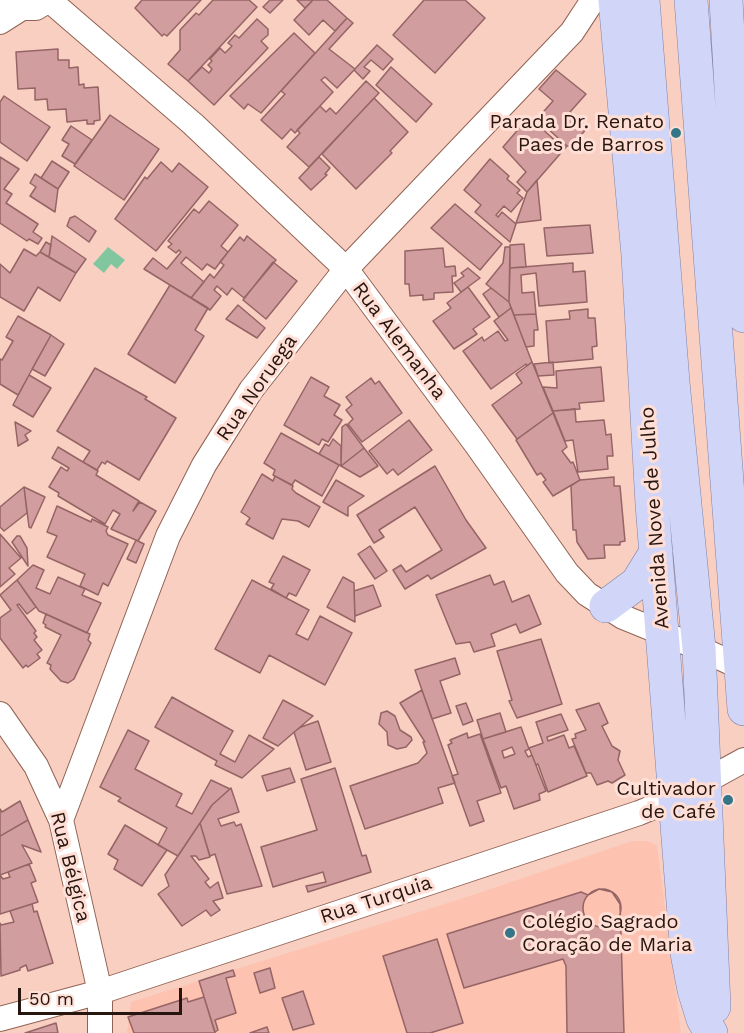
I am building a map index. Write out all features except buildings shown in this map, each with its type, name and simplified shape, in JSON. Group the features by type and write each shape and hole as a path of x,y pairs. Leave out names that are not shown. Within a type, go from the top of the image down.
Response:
{"main road":[{"name":"Avenida Nove de Julho","path":"643,0 673,382 699,648 704,782 707,1029"},
{"path":"691,0 744,709"},
{"path":"726,0 744,316"},
{"name":"Avenida Nove de Julho","path":"616,10 638,255 673,799 687,953 694,990 707,1029"},
{"path":"606,606 637,583 656,552"}],"street":[{"path":"0,22 9,5 36,8 49,0"},
{"name":"Rua Alemanha","path":"49,0 193,124 346,269 476,444 567,573 587,594 664,636 699,648 742,668"},
{"name":"Rua Noruega","path":"61,820 168,536 204,465 251,390 346,269 572,32 593,0"},
{"path":"572,32 616,10"},
{"name":"Rua Bélgica","path":"0,714 36,766 61,820 100,992 100,1033"},
{"name":"Rua Turquia","path":"0,1019 100,992 639,813 673,799 744,760"}],"shaded area":[{"path":"108,247 125,260 117,269 111,264 104,273 93,264"},
{"name":"Colégio Sagrado Coração de Maria","path":"632,841 648,841 657,846 681,1033 127,1033 131,1002 470,896"}],"place":[{"name":"Parada Dr. Renato Paes de Barros","path":"676,133"},
{"name":"Cultivador de Café","path":"728,800"},
{"name":"Colégio Sagrado Coração de Maria","path":"510,933"}]}
